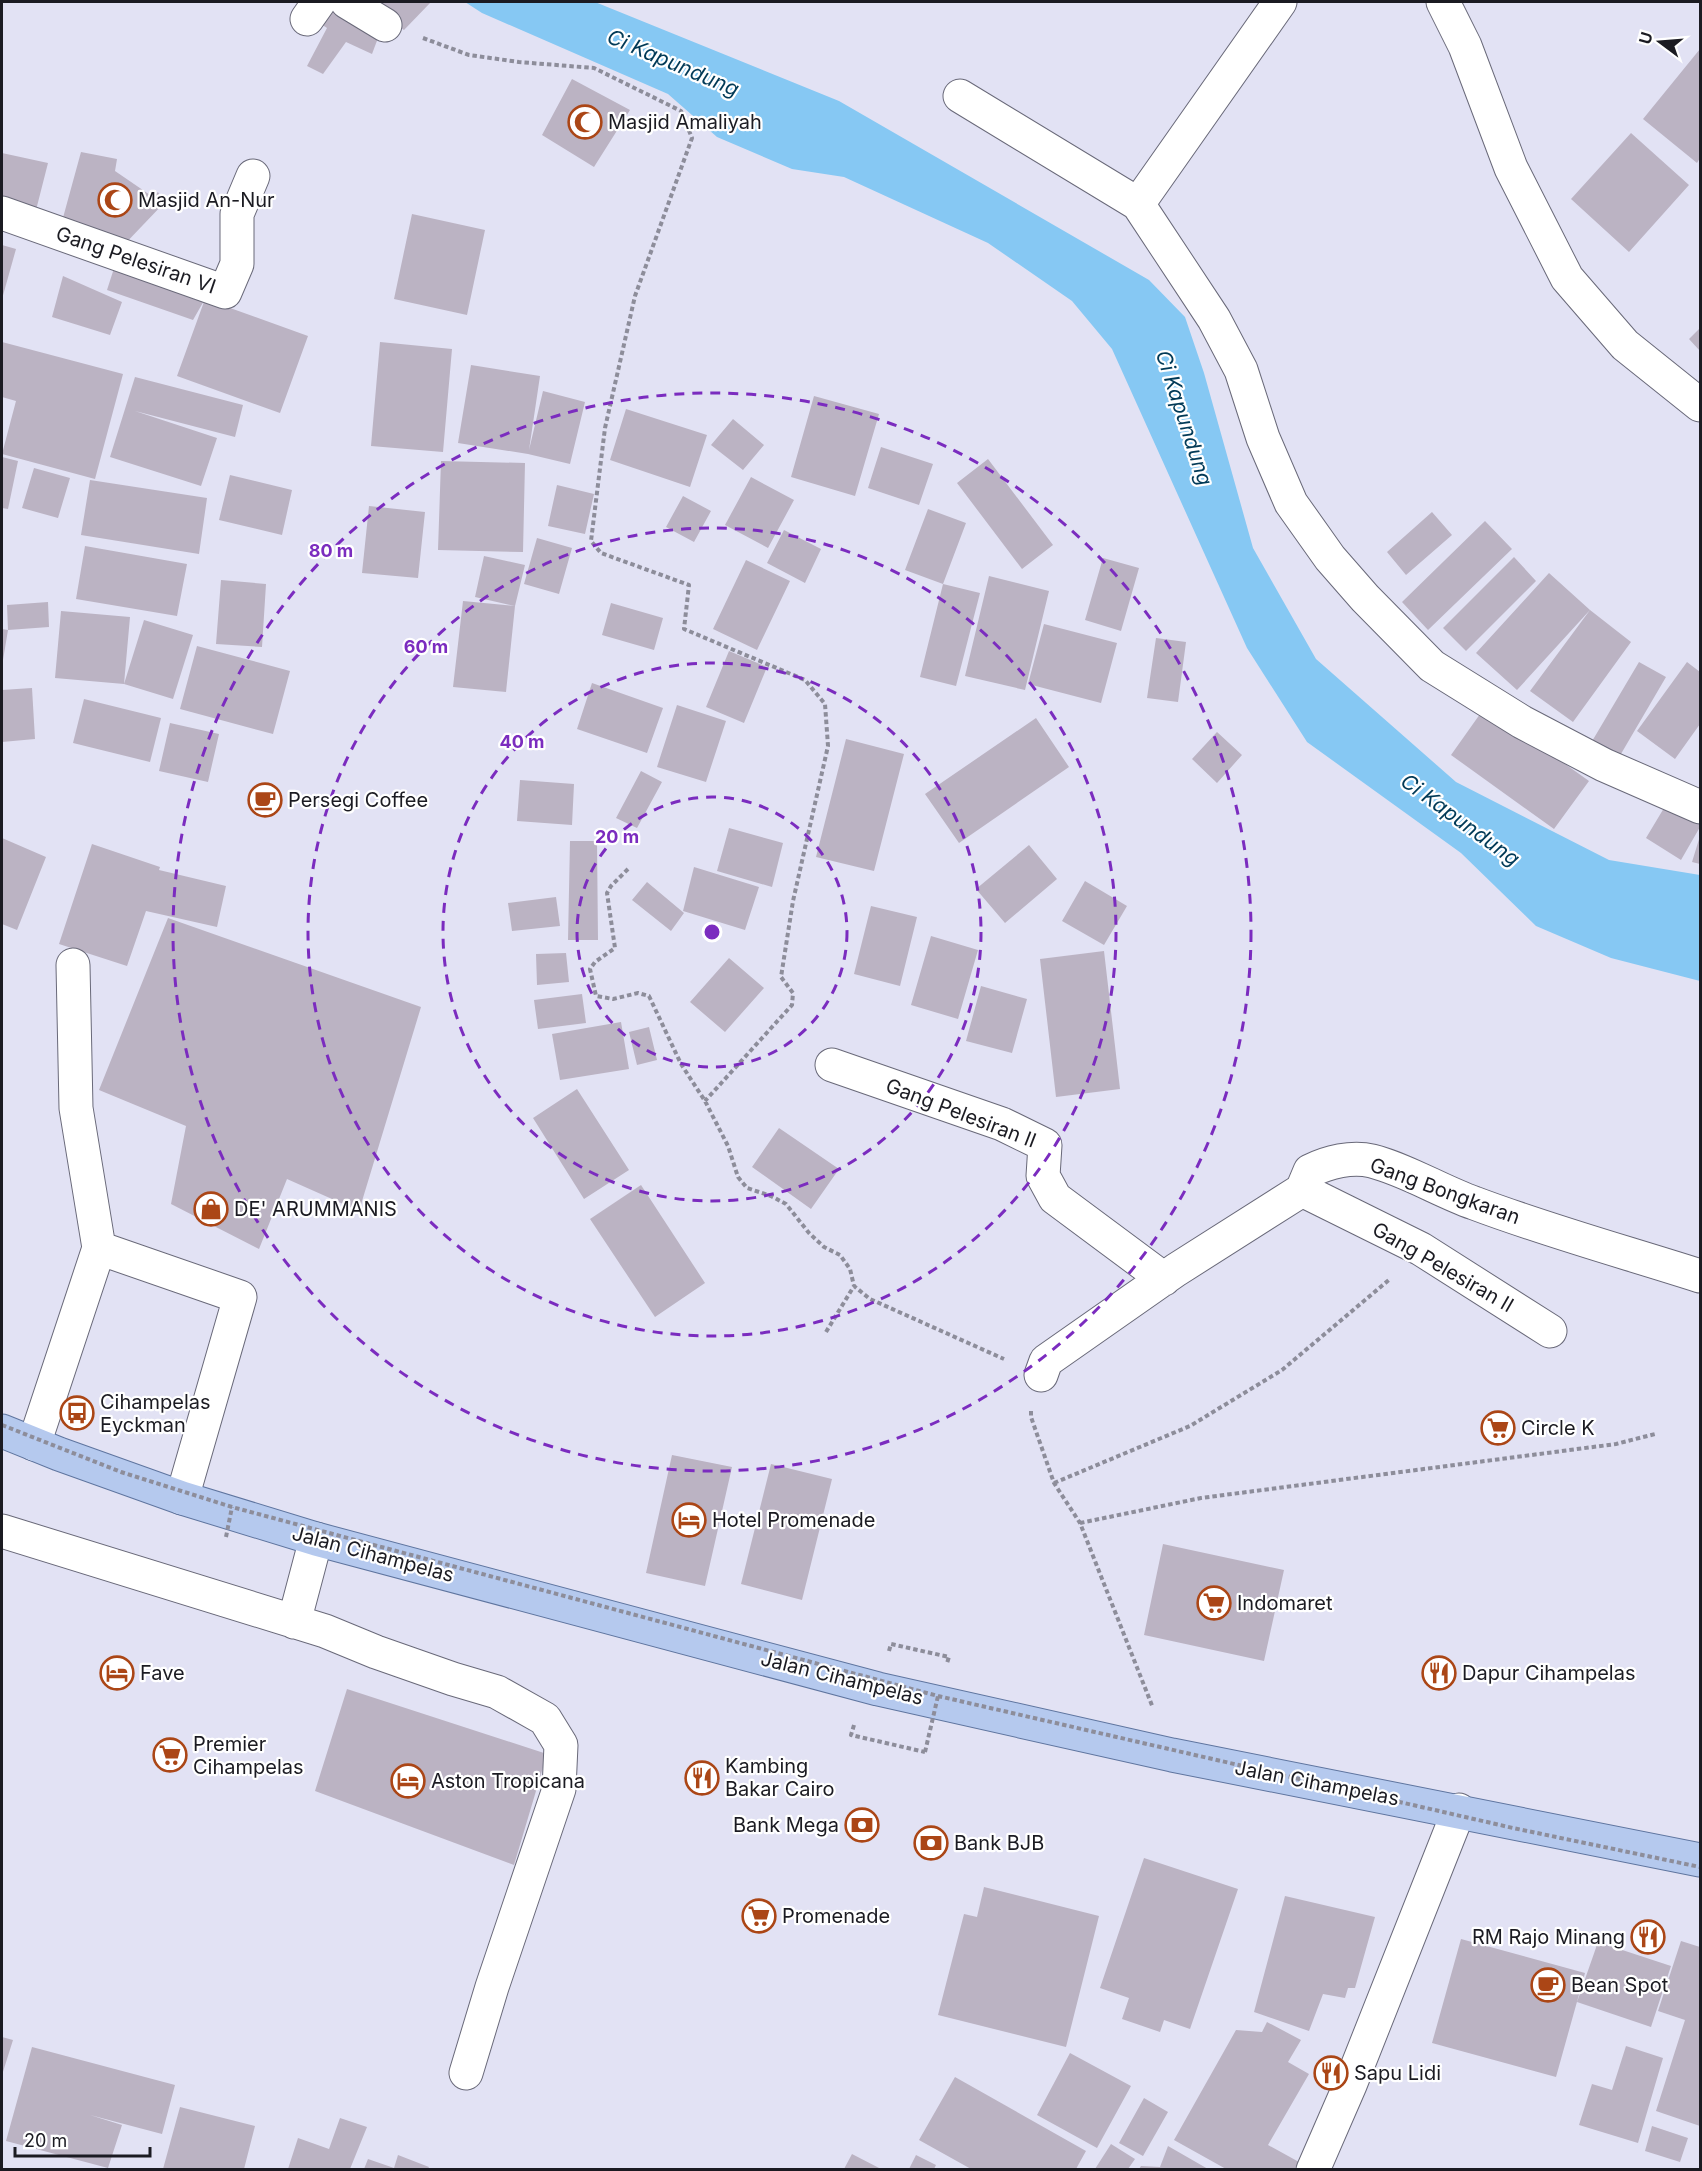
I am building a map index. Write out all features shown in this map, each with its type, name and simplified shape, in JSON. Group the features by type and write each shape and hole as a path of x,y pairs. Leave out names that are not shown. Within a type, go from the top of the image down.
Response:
{"main road":[{"name":"Jalan Cihampelas","path":"2,1431 182,1498 316,1539 878,1689 1701,1860"}],"street":[{"path":"347,2 385,25"},
{"path":"1138,204 1280,2"},
{"path":"1443,2 1465,46 1511,168 1568,278 1625,345 1701,405"},
{"path":"960,96 1138,204 1214,319 1241,370 1263,438 1291,503 1330,558 1365,598 1432,666 1512,715 1605,765 1701,807"},
{"name":"Gang Pelesiran VI","path":"2,213 225,292 237,264 237,214 253,176"},
{"path":"34,1444 99,1248 76,1108 73,965"},
{"name":"Gang Pelesiran II","path":"832,1065 1002,1124 1045,1145 1043,1176 1055,1198 1164,1278"},
{"name":"Gang Bongkaran","path":"1041,1375 1046,1360 1164,1278 1302,1190 1310,1171 1322,1165 1348,1159 1371,1161 1472,1203 1569,1236 1701,1276"},
{"name":"Gang Pelesiran II","path":"1302,1190 1421,1249 1550,1331"},
{"path":"99,1248 240,1297 182,1498"},
{"path":"2,1532 294,1622 453,1679 497,1692 545,1719 561,1745 559,1789 492,1987 466,2073"},
{"path":"294,1622 316,1539"},
{"path":"1313,2169 1350,2085 1459,1810"}],"path":[{"path":"385,25 469,55 594,68 681,111 692,138 635,296 605,428 591,542 601,553 689,585 684,629 806,680 825,704 828,746 793,901 781,977 793,993 792,1005 705,1101"},
{"path":"628,869 607,893 615,948 595,962 590,969 597,996 613,999 638,993 649,996 681,1064 705,1101 728,1146 738,1177 747,1188 786,1204 824,1248 840,1255 850,1269 854,1286 870,1299 1041,1375 1031,1399 1031,1418 1054,1483 1080,1523 1155,1714"},
{"path":"1054,1483 1190,1426 1282,1370 1375,1292 1421,1249"},
{"path":"826,1332 854,1286"},
{"path":"2,1425 121,1472 232,1507 938,1696 1513,1828 1701,1867"},
{"path":"1080,1523 1201,1498 1616,1444 1655,1434"},
{"path":"226,1537 232,1507"},
{"path":"887,1659 891,1644 949,1657"},
{"path":"851,1735 925,1752 938,1696"}],"water":[{"name":"Ci Kapundung","path":"465,2 595,2 839,101 1149,280 1185,317 1204,373 1253,548 1316,659 1456,782 1609,860 1700,875 1700,981 1611,958 1536,926 1461,853 1307,742 1247,648 1112,349 1072,301 988,243 844,177 792,169 717,137 668,94 482,13"}],"building":[{"path":"327,2 381,30 372,54 346,42 323,74 307,66 327,28 315,20"},
{"path":"360,2 431,2 404,30"},
{"path":"1700,49 1700,158 1697,163 1643,119"},
{"name":"Masjid Amaliyah","path":"572,79 630,110 594,167 542,135"},
{"path":"1631,133 1689,185 1629,252 1571,199"},
{"name":"Masjid An-Nur","path":"81,152 117,159 115,171 153,197 158,192 164,203 121,248 61,225"},
{"path":"2,153 48,163 34,218 2,207"},
{"path":"412,214 485,230 467,315 394,299"},
{"path":"2,245 16,249 2,299"},
{"path":"117,259 205,299 193,320 107,290"},
{"path":"63,276 122,302 110,335 52,317"},
{"path":"205,299 308,336 280,413 177,376"},
{"path":"1700,328 1700,351 1689,339"},
{"path":"2,342 123,374 95,479 2,454 16,401 2,397"},
{"path":"380,342 452,349 443,452 371,446"},
{"path":"471,365 540,376 529,450 543,391 585,402 570,464 528,454 458,443"},
{"path":"135,377 243,405 235,437 135,411 217,438 201,486 110,457"},
{"path":"814,396 879,414 855,496 791,477"},
{"path":"626,409 707,435 690,487 610,460"},
{"path":"733,419 764,445 743,470 711,445"},
{"path":"881,447 933,464 919,505 868,488"},
{"path":"2,457 18,461 8,509 2,508"},
{"path":"988,459 1053,545 1022,569 957,483"},
{"path":"441,461 525,463 523,552 438,550"},
{"path":"34,468 70,478 58,518 22,508"},
{"path":"230,475 292,490 282,535 219,520"},
{"path":"751,477 794,500 768,548 725,525"},
{"path":"90,480 207,498 199,554 81,535"},
{"path":"557,485 594,494 585,534 548,526"},
{"path":"683,496 711,511 694,542 666,527"},
{"path":"369,506 425,512 418,578 362,573"},
{"path":"928,509 966,523 943,584 905,570"},
{"path":"1432,512 1452,535 1406,575 1387,552"},
{"path":"1485,521 1512,549 1428,630 1402,602"},
{"path":"784,530 821,549 805,583 767,563"},
{"path":"537,538 572,548 559,594 524,584"},
{"path":"85,546 187,564 177,616 76,599"},
{"path":"484,556 525,565 515,606 475,597"},
{"path":"1514,557 1536,581 1466,651 1443,628"},
{"path":"1103,558 1139,568 1121,631 1085,620"},
{"path":"746,560 790,581 757,650 713,629"},
{"path":"1549,573 1590,610 1517,690 1476,653"},
{"path":"989,576 1049,591 1025,690 965,676"},
{"path":"221,580 266,584 262,647 216,644"},
{"path":"943,584 980,593 956,686 920,677"},
{"path":"463,601 515,606 506,692 453,687"},
{"path":"48,602 49,627 8,630 7,605"},
{"path":"611,603 663,618 654,650 602,635"},
{"path":"1590,610 1631,642 1573,722 1530,691"},
{"path":"61,611 130,617 124,684 55,678"},
{"path":"144,620 193,635 173,699 124,684"},
{"path":"1044,624 1117,643 1101,703 1028,684"},
{"path":"2,629 8,630 2,666"},
{"path":"1156,638 1186,642 1178,702 1147,698"},
{"path":"197,646 290,671 273,734 180,709"},
{"path":"729,651 767,667 744,723 706,707"},
{"path":"1639,662 1666,677 1618,759 1591,743"},
{"path":"1687,662 1700,672 1700,724 1675,759 1637,731"},
{"path":"592,683 663,708 647,753 577,729"},
{"path":"32,688 35,739 2,742 2,690"},
{"path":"84,699 161,718 150,762 73,743"},
{"path":"677,705 726,721 706,782 657,767"},
{"path":"1485,707 1589,781 1554,829 1451,755"},
{"path":"1036,718 1069,767 959,843 925,794"},
{"path":"170,723 219,734 208,782 159,771"},
{"path":"1217,732 1242,755 1217,783 1192,759"},
{"path":"846,739 904,754 874,871 816,857"},
{"path":"641,771 662,782 637,828 616,818"},
{"path":"520,780 574,784 572,825 517,821"},
{"path":"1670,798 1700,816 1700,827 1681,860 1646,838"},
{"path":"729,828 783,843 772,887 717,871"},
{"path":"1700,836 1700,864 1692,862"},
{"path":"2,838 46,857 17,930 2,924"},
{"path":"570,841 597,841 598,940 568,940"},
{"path":"92,844 160,867 159,870 226,886 217,927 146,911 127,966 59,944"},
{"path":"1029,845 1057,879 1005,923 976,889"},
{"path":"694,867 759,887 745,930 683,911"},
{"path":"1085,881 1127,906 1104,945 1062,921"},
{"path":"647,882 684,913 671,931 632,900"},
{"path":"556,897 560,926 512,931 508,903"},
{"path":"871,906 917,917 900,986 854,974"},
{"path":"168,918 421,1007 359,1211 287,1179 259,1249 171,1204 186,1126 99,1090"},
{"path":"931,936 978,950 958,1019 911,1005"},
{"path":"1104,951 1120,1089 1056,1097 1040,959"},
{"path":"566,953 569,982 537,985 536,954"},
{"path":"729,958 764,988 725,1032 690,1002"},
{"path":"981,986 1027,999 1012,1053 966,1041"},
{"path":"582,994 586,1023 538,1029 534,1000"},
{"path":"621,1022 629,1069 560,1080 552,1034"},
{"path":"649,1027 657,1060 637,1065 629,1032"},
{"path":"577,1089 629,1170 584,1199 533,1118"},
{"path":"779,1128 839,1169 811,1209 752,1167"},
{"path":"641,1185 705,1283 655,1317 590,1219"},
{"name":"Hotel Promenade","path":"672,1455 732,1467 705,1586 646,1573"},
{"path":"771,1464 832,1479 802,1600 741,1584"},
{"name":"Indomaret","path":"1163,1544 1284,1570 1264,1661 1144,1635"},
{"path":"347,1689 547,1754 514,1865 315,1791"},
{"path":"1144,1858 1238,1889 1190,2029 1164,2020 1160,2032 1122,2019 1129,1998 1100,1988"},
{"path":"984,1887 1099,1916 1066,2047 938,2015 964,1914 977,1917"},
{"path":"1285,1896 1375,1917 1355,1988 1348,1988 1345,1998 1323,1994 1309,2031 1254,2012"},
{"path":"1461,1939 1585,1973 1556,2077 1432,2043"},
{"path":"1681,1941 1700,1947 1700,2126 1656,2111 1685,2020 1658,2011"},
{"path":"1598,1942 1671,1966 1651,2027 1577,2002"},
{"path":"1267,2022 1301,2040 1288,2062 1309,2074 1268,2145 1299,2162 1295,2169 1226,2169 1174,2140 1236,2030 1262,2032"},
{"path":"2,2037 13,2040 2,2075"},
{"path":"1626,2046 1663,2058 1638,2143 1579,2125 1592,2084 1612,2090"},
{"path":"32,2047 175,2085 162,2134 90,2115 122,2125 108,2168 6,2141"},
{"path":"1070,2053 1131,2086 1097,2148 1037,2115"},
{"path":"955,2077 1086,2151 1076,2169 971,2169 919,2140"},
{"path":"1144,2098 1168,2112 1143,2156 1119,2143"},
{"path":"180,2107 255,2126 244,2169 163,2169"},
{"path":"340,2118 367,2127 350,2169 288,2169 298,2138 329,2149"},
{"path":"1652,2126 1688,2138 1680,2162 1645,2151"},
{"path":"1111,2144 1135,2159 1128,2169 1095,2169"},
{"path":"1168,2146 1208,2169 1139,2169 1141,2166 1160,2167"},
{"path":"852,2154 881,2169 844,2169"},
{"path":"398,2155 429,2167 428,2169 364,2169 368,2159 394,2168"},
{"path":"916,2155 936,2165 934,2169 909,2169"}],"place":[{"name":"Masjid Amaliyah","path":"585,122"},
{"name":"Masjid An-Nur","path":"115,200"},
{"name":"Persegi Coffee","path":"265,800"},
{"name":"DE' ARUMMANIS","path":"211,1209"},
{"name":"Cihampelas Eyckman","path":"77,1413"},
{"name":"Circle K","path":"1498,1428"},
{"name":"Hotel Promenade","path":"689,1520"},
{"name":"Indomaret","path":"1214,1603"},
{"name":"Fave","path":"117,1673"},
{"name":"Dapur Cihampelas","path":"1439,1673"},
{"name":"Premier Cihampelas","path":"170,1755"},
{"name":"Kambing Bakar Cairo","path":"702,1778"},
{"name":"Aston Tropicana","path":"408,1781"},
{"name":"Bank Mega","path":"862,1825"},
{"name":"Bank BJB","path":"931,1843"},
{"name":"Promenade","path":"759,1916"},
{"name":"RM Rajo Minang","path":"1648,1937"},
{"name":"Bean Spot","path":"1548,1985"},
{"name":"Sapu Lidi","path":"1331,2073"}]}
